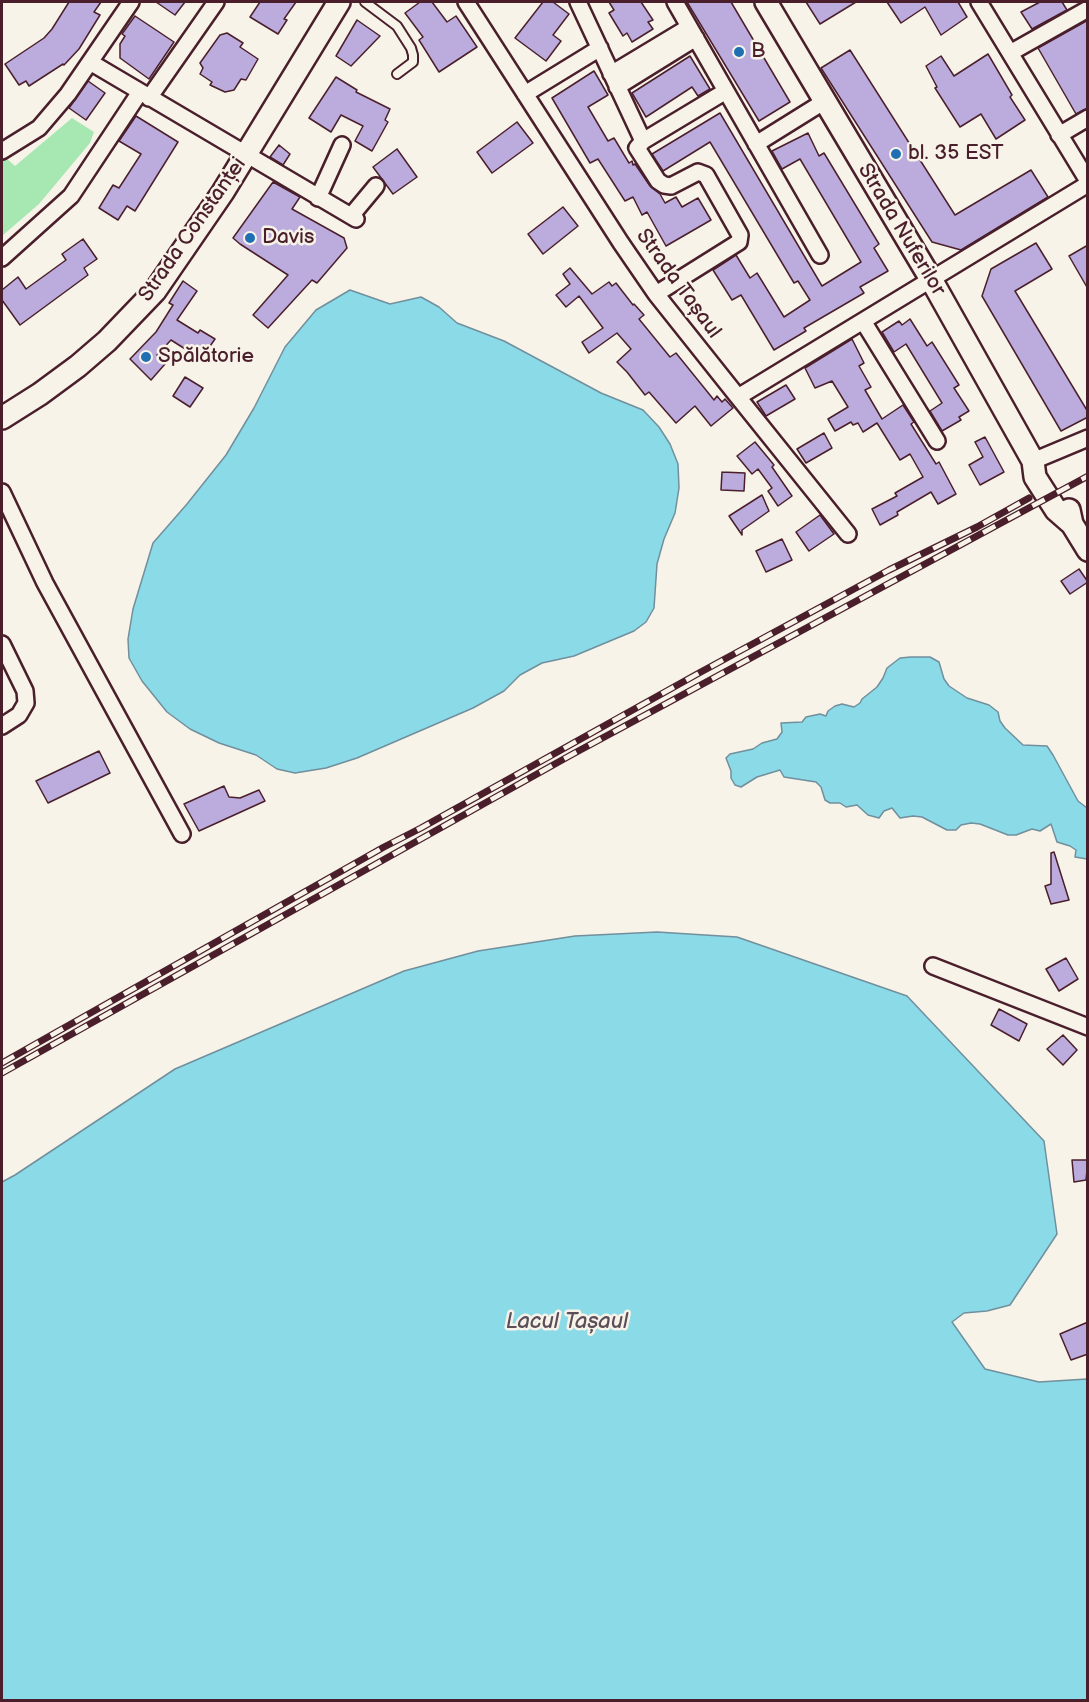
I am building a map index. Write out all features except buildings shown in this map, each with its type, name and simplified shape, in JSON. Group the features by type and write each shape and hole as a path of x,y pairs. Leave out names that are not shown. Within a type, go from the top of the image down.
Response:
{"street":[{"path":"2,151 39,128 68,94 131,2"},
{"path":"2,258 71,196 144,95 216,2"},
{"name":"Strada Constanței","path":"2,418 78,366 133,315 155,291 176,263 246,155 339,2"},
{"name":"Strada Tașaul","path":"466,2 656,294 848,534"},
{"path":"578,2 643,141"},
{"path":"675,2 820,255"},
{"name":"Strada Nuferilor","path":"766,2 932,281 1033,461 1047,471 1069,507 1072,524 1088,550"},
{"path":"738,397 932,281 1088,182 979,2"},
{"path":"1010,53 1088,9"},
{"path":"614,80 692,33"},
{"path":"525,94 600,48"},
{"path":"90,62 354,218 376,186"},
{"path":"656,294 739,242 740,235 706,175 698,172 671,186 664,185 658,181 637,148 643,141 726,91"},
{"path":"756,144 825,101"},
{"path":"1059,135 1088,118"},
{"path":"318,198 342,145"},
{"path":"863,321 937,441"},
{"path":"1033,461 1088,438"},
{"path":"2,498 45,583 182,834"},
{"path":"2,644 25,691 26,703 19,715 2,726"},
{"path":"933,966 1088,1027"}],"lane":[{"path":"365,2 397,26 411,48 412,62 397,74"}],"green space":[{"path":"72,118 94,132 90,143 39,204 2,236 2,161 6,158 15,166"}],"water":[{"path":"350,290 390,304 421,297 439,307 457,323 504,341 601,393 643,410 659,427 670,444 678,464 679,488 675,513 657,564 654,608 646,622 634,631 574,656 542,663 520,675 504,691 473,708 357,758 326,768 295,773 277,769 256,755 219,743 190,729 167,712 142,681 129,658 128,639 133,609 153,543 226,455 254,408 285,347 316,310"},
{"path":"930,657 939,662 944,679 949,686 967,698 989,705 998,712 1005,728 1023,745 1047,746 1078,801 1087,808 1087,859 1075,857 1076,850 1057,842 1051,824 1040,831 1032,829 1016,835 1008,835 980,824 971,823 961,825 956,830 947,830 922,817 900,818 892,808 884,811 879,818 868,815 857,805 846,807 840,803 830,803 825,800 821,787 816,782 784,777 780,770 757,777 741,787 735,785 726,758 730,754 753,749 762,743 777,739 782,732 781,723 802,722 806,717 820,714 826,716 828,711 842,704 854,707 877,687 887,668 900,658"},
{"name":"Lacul Tașaul","path":"657,932 737,937 907,996 1044,1141 1057,1234 1010,1305 987,1311 964,1313 952,1322 985,1369 1039,1382 1087,1379 1087,1700 2,1700 2,1182 175,1069 404,971 478,951 575,936"}],"railway":[{"path":"2,1073 571,755 1088,476"},
{"path":"2,1063 384,847 699,673 889,570 977,527 1029,498"}],"place":[{"name":"B","path":"739,52"},
{"name":"bl. 35 EST","path":"896,154"},
{"name":"Davis","path":"250,238"},
{"name":"Spălătorie","path":"146,357"}]}
